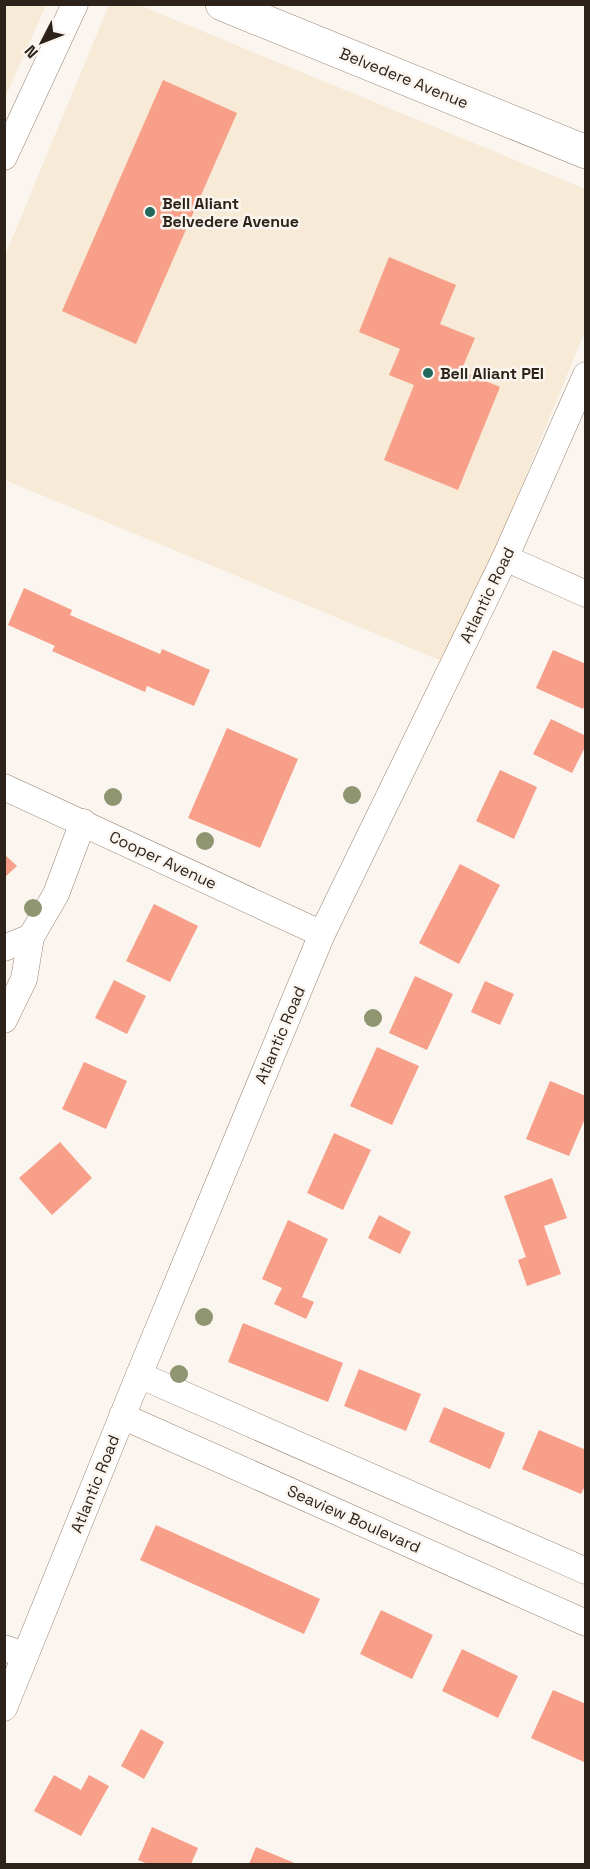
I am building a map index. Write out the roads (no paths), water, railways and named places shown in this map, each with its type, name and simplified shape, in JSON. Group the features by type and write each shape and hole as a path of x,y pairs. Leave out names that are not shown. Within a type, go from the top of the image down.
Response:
{"main road":[{"name":"Belvedere Avenue","path":"222,4 585,152"}],"street":[{"path":"4,157 75,4"},
{"name":"Atlantic Road","path":"4,1708 15,1651 122,1416 322,934 505,558 585,375"},
{"path":"505,558 585,594"},
{"name":"Cooper Avenue","path":"4,787 322,934"},
{"path":"4,1020 24,979 31,937 56,894 83,822"},
{"path":"4,948 31,937"},
{"path":"139,1375 585,1571"},
{"name":"Seaview Boulevard","path":"122,1416 585,1623"}],"place":[{"name":"Bell Aliant Belvedere Avenue","path":"150,212"},
{"name":"Bell Aliant PEI","path":"428,373"}]}
